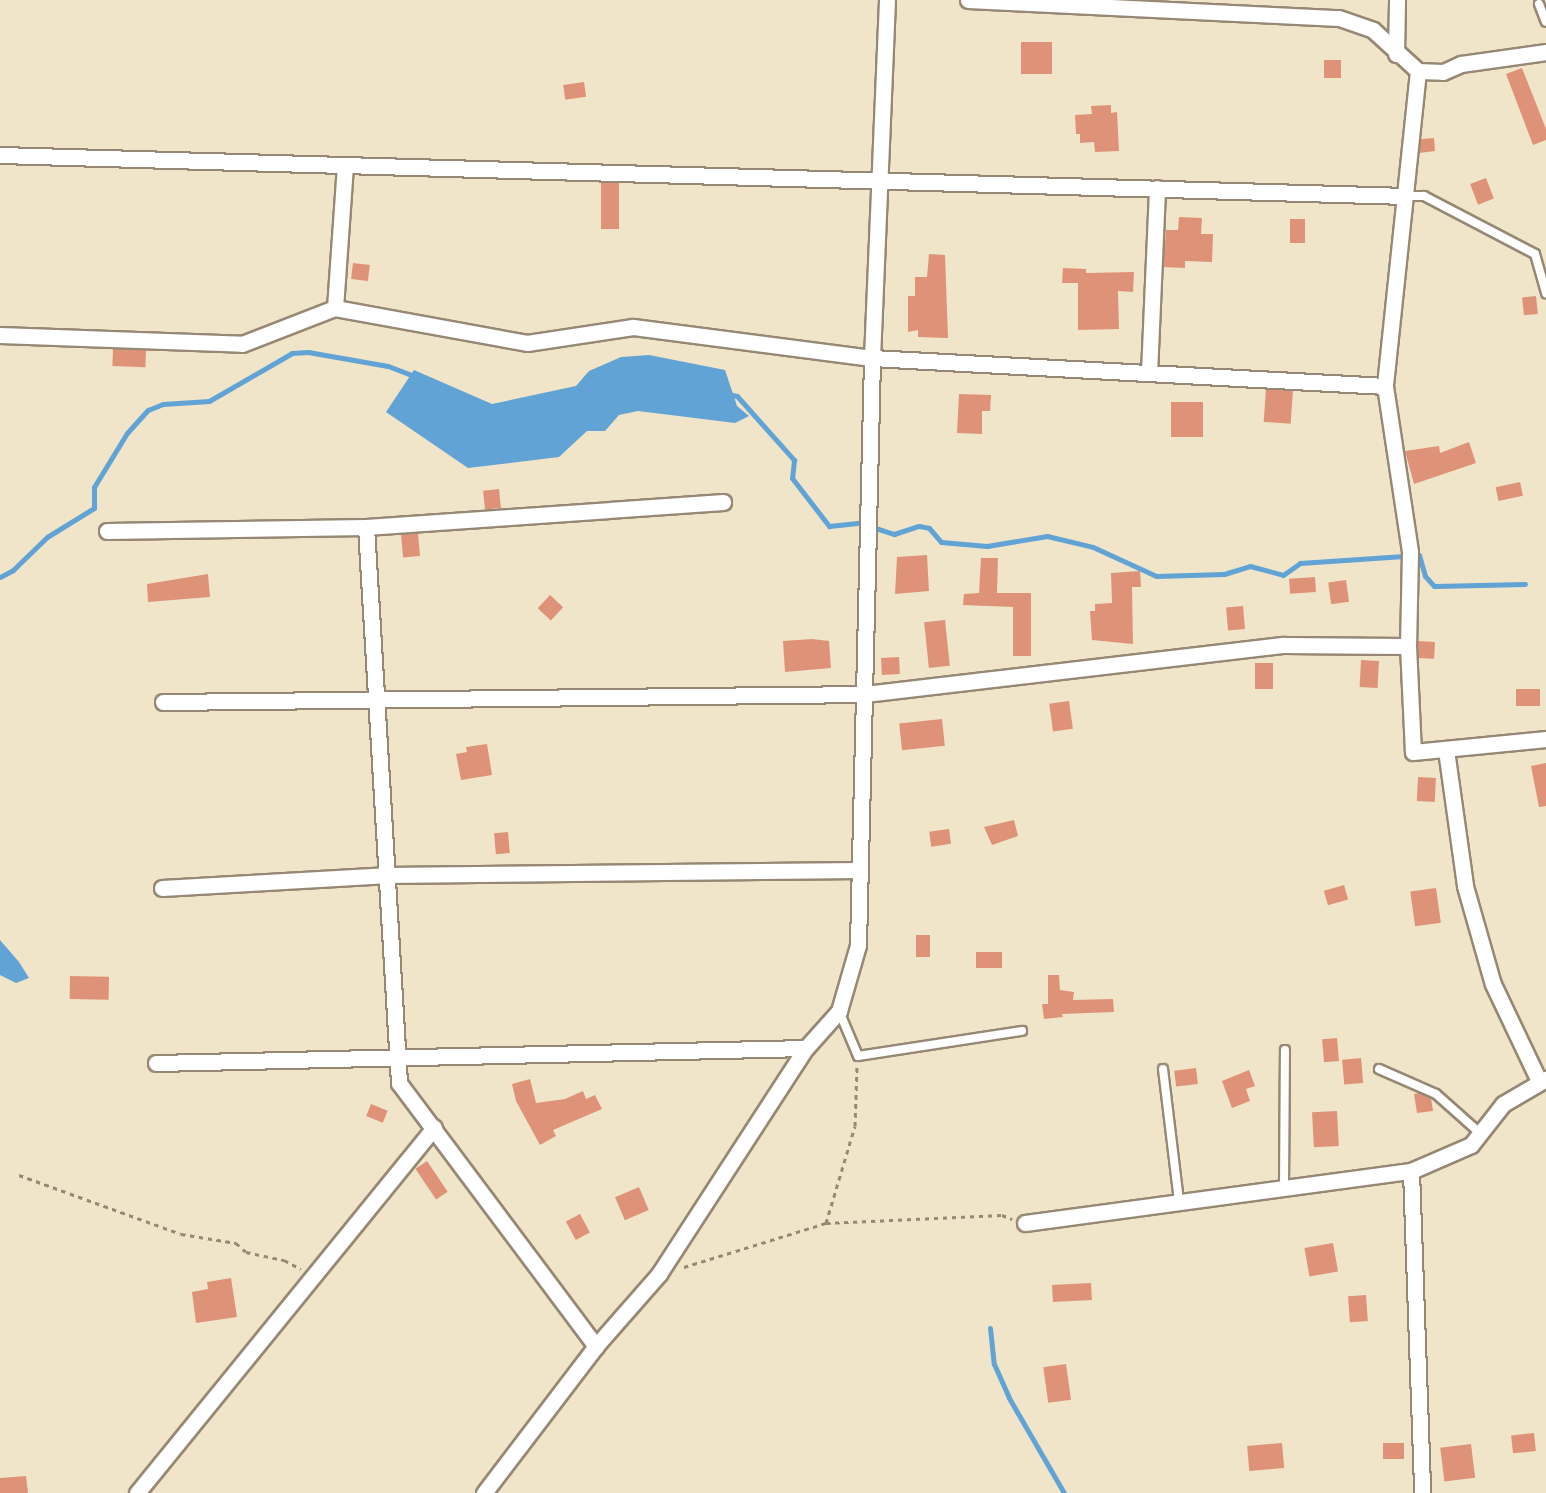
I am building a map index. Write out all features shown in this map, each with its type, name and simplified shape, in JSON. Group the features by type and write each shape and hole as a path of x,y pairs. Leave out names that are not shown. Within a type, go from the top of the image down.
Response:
{"street":[{"path":"484,1493 596,1346 659,1274 806,1048 839,1011 858,945 872,358 887,0"},
{"path":"968,0 1339,18 1372,30 1396,54 1418,71 1443,72 1461,64 1546,52"},
{"path":"1396,54 1397,0"},
{"path":"1418,71 1403,196 1385,386 1410,556 1408,646 1413,752 1546,739"},
{"path":"0,155 1403,196"},
{"path":"335,308 345,165"},
{"path":"1149,373 1157,188"},
{"path":"0,334 242,344 335,308 527,343 633,327 872,358 1385,386"},
{"path":"107,531 366,527 723,502"},
{"path":"366,527 399,1083 596,1346"},
{"path":"163,702 865,694 1284,645 1408,646"},
{"path":"1025,1223 1411,1171 1471,1145 1503,1104 1542,1080 1493,984 1465,886 1446,750"},
{"path":"162,888 386,875 860,870"},
{"path":"156,1063 396,1060 806,1048"},
{"path":"137,1493 434,1128"},
{"path":"1411,1171 1422,1493"}],"lane":[{"path":"1539,4 1546,22"},
{"path":"1403,196 1424,196 1535,254 1546,293"},
{"path":"839,1011 858,1056 1022,1032"},
{"path":"1284,1188 1285,1050"},
{"path":"1163,1069 1179,1202"},
{"path":"1379,1069 1436,1094 1480,1133"}],"path":[{"path":"826,1223 855,1126 858,1056"},
{"path":"19,1175 181,1234 236,1243 246,1252 284,1260 314,1275"},
{"path":"659,1274 826,1223 1002,1215 1025,1223"}],"water":[{"path":"649,355 725,370 737,406 749,416 735,423 638,411 619,415 605,431 587,431 559,457 468,468 386,412 414,370 492,404 576,386 589,371 621,357"},
{"path":"0,940 29,978 16,983 0,975"}],"building":[{"path":"1021,42 1052,42 1052,74 1021,74"},
{"path":"1324,60 1341,60 1341,78 1324,78"},
{"path":"1522,68 1546,129 1546,140 1533,145 1506,74"},
{"path":"584,82 586,97 565,100 563,85"},
{"path":"1111,105 1111,113 1117,112 1119,151 1095,152 1094,142 1080,143 1080,134 1076,134 1075,115 1092,114 1091,106"},
{"path":"1434,138 1435,151 1419,153 1421,139"},
{"path":"1486,178 1494,199 1478,205 1470,184"},
{"path":"601,183 619,183 619,229 601,229"},
{"path":"1179,217 1202,218 1201,234 1213,234 1212,262 1185,261 1185,268 1163,267 1166,230 1178,230"},
{"path":"1290,219 1305,219 1305,243 1290,243"},
{"path":"929,254 945,255 948,338 918,337 918,330 908,332 908,296 915,296 915,277 927,277"},
{"path":"353,263 370,265 368,281 351,279"},
{"path":"1063,268 1086,269 1086,273 1134,272 1133,292 1118,291 1119,329 1078,330 1078,283 1062,283"},
{"path":"1536,296 1538,314 1524,315 1522,297"},
{"path":"113,349 146,350 145,367 112,366"},
{"path":"1266,389 1293,391 1291,424 1264,422"},
{"path":"959,394 991,395 990,411 982,411 982,434 957,433"},
{"path":"1171,402 1203,402 1203,437 1171,437"},
{"path":"1469,442 1476,463 1414,484 1405,451 1439,446 1440,453"},
{"path":"1520,482 1523,496 1498,501 1496,487"},
{"path":"499,489 501,508 485,510 483,491"},
{"path":"418,533 420,556 403,557 401,534"},
{"path":"927,555 929,591 895,594 897,557"},
{"path":"981,558 998,558 997,593 1031,593 1031,656 1013,656 1013,607 963,605 964,594 979,593"},
{"path":"1140,571 1141,587 1132,587 1133,644 1092,640 1090,611 1095,611 1095,604 1112,603 1111,573"},
{"path":"208,574 210,597 148,602 147,584"},
{"path":"1315,577 1316,592 1290,594 1289,579"},
{"path":"1346,580 1349,602 1331,604 1328,583"},
{"path":"550,595 563,607 551,620 538,608"},
{"path":"1243,606 1245,629 1228,630 1226,607"},
{"path":"945,620 950,666 929,668 924,622"},
{"path":"812,639 829,641 831,668 785,672 783,641"},
{"path":"1418,641 1435,642 1434,659 1417,658"},
{"path":"899,657 900,674 882,675 881,658"},
{"path":"1361,660 1379,661 1378,688 1360,687"},
{"path":"1255,663 1273,663 1273,689 1255,689"},
{"path":"1516,689 1540,689 1540,706 1516,706"},
{"path":"1069,701 1073,729 1053,732 1049,704"},
{"path":"942,719 945,746 902,750 899,723"},
{"path":"487,744 492,775 461,780 456,754 467,752 466,747"},
{"path":"1546,763 1546,806 1539,807 1531,766"},
{"path":"1418,777 1436,778 1435,802 1417,801"},
{"path":"1014,820 1018,836 992,845 984,827"},
{"path":"949,829 951,844 931,847 929,832"},
{"path":"508,832 510,853 496,854 494,833"},
{"path":"1344,885 1348,899 1328,905 1324,891"},
{"path":"1436,888 1441,923 1415,926 1410,892"},
{"path":"916,935 930,935 930,957 916,957"},
{"path":"976,952 1002,952 1002,968 976,968"},
{"path":"1048,975 1059,975 1060,990 1074,992 1073,1000 1113,999 1114,1012 1062,1014 1063,1017 1044,1019 1042,1004 1048,1004"},
{"path":"70,976 109,977 109,1000 70,999"},
{"path":"1337,1038 1339,1061 1324,1062 1322,1039"},
{"path":"1361,1058 1363,1083 1344,1085 1342,1060"},
{"path":"1196,1068 1198,1084 1176,1087 1174,1071"},
{"path":"1249,1070 1255,1086 1246,1089 1250,1101 1232,1108 1222,1081"},
{"path":"530,1079 536,1103 565,1099 583,1091 586,1099 595,1095 602,1109 553,1130 556,1136 540,1145 516,1101 512,1084"},
{"path":"1419,1093 1431,1098 1433,1111 1417,1113 1414,1094"},
{"path":"371,1104 388,1111 383,1123 366,1116"},
{"path":"1337,1111 1339,1146 1314,1147 1312,1112"},
{"path":"427,1161 448,1192 436,1200 415,1169"},
{"path":"639,1187 649,1210 625,1220 615,1197"},
{"path":"580,1214 590,1233 576,1240 566,1222"},
{"path":"1333,1243 1338,1272 1309,1277 1304,1248"},
{"path":"231,1278 237,1317 196,1323 192,1292 208,1289 207,1282"},
{"path":"1091,1283 1092,1300 1053,1302 1052,1285"},
{"path":"1366,1295 1368,1321 1350,1322 1348,1296"},
{"path":"1066,1364 1071,1400 1048,1403 1043,1367"},
{"path":"1534,1433 1536,1451 1513,1453 1511,1435"},
{"path":"1282,1443 1284,1468 1249,1471 1247,1446"},
{"path":"1383,1443 1404,1443 1404,1459 1383,1459"},
{"path":"1471,1444 1475,1478 1444,1482 1440,1448"},
{"path":"26,1476 28,1493 0,1493 0,1478"}],"waterway":[{"path":"0,577 13,570 47,537 94,508 94,487 127,433 148,410 163,404 209,401 292,353 308,352 388,366 417,377"},
{"path":"728,394 737,396 794,460 792,478 829,526 860,523 894,534 919,526 929,528 941,542 987,546 1047,536 1093,547 1156,576 1224,574 1250,566 1283,575 1300,563 1419,555 1425,576 1434,586 1525,584"},
{"path":"990,1328 994,1364 1009,1398 1064,1493"}]}
